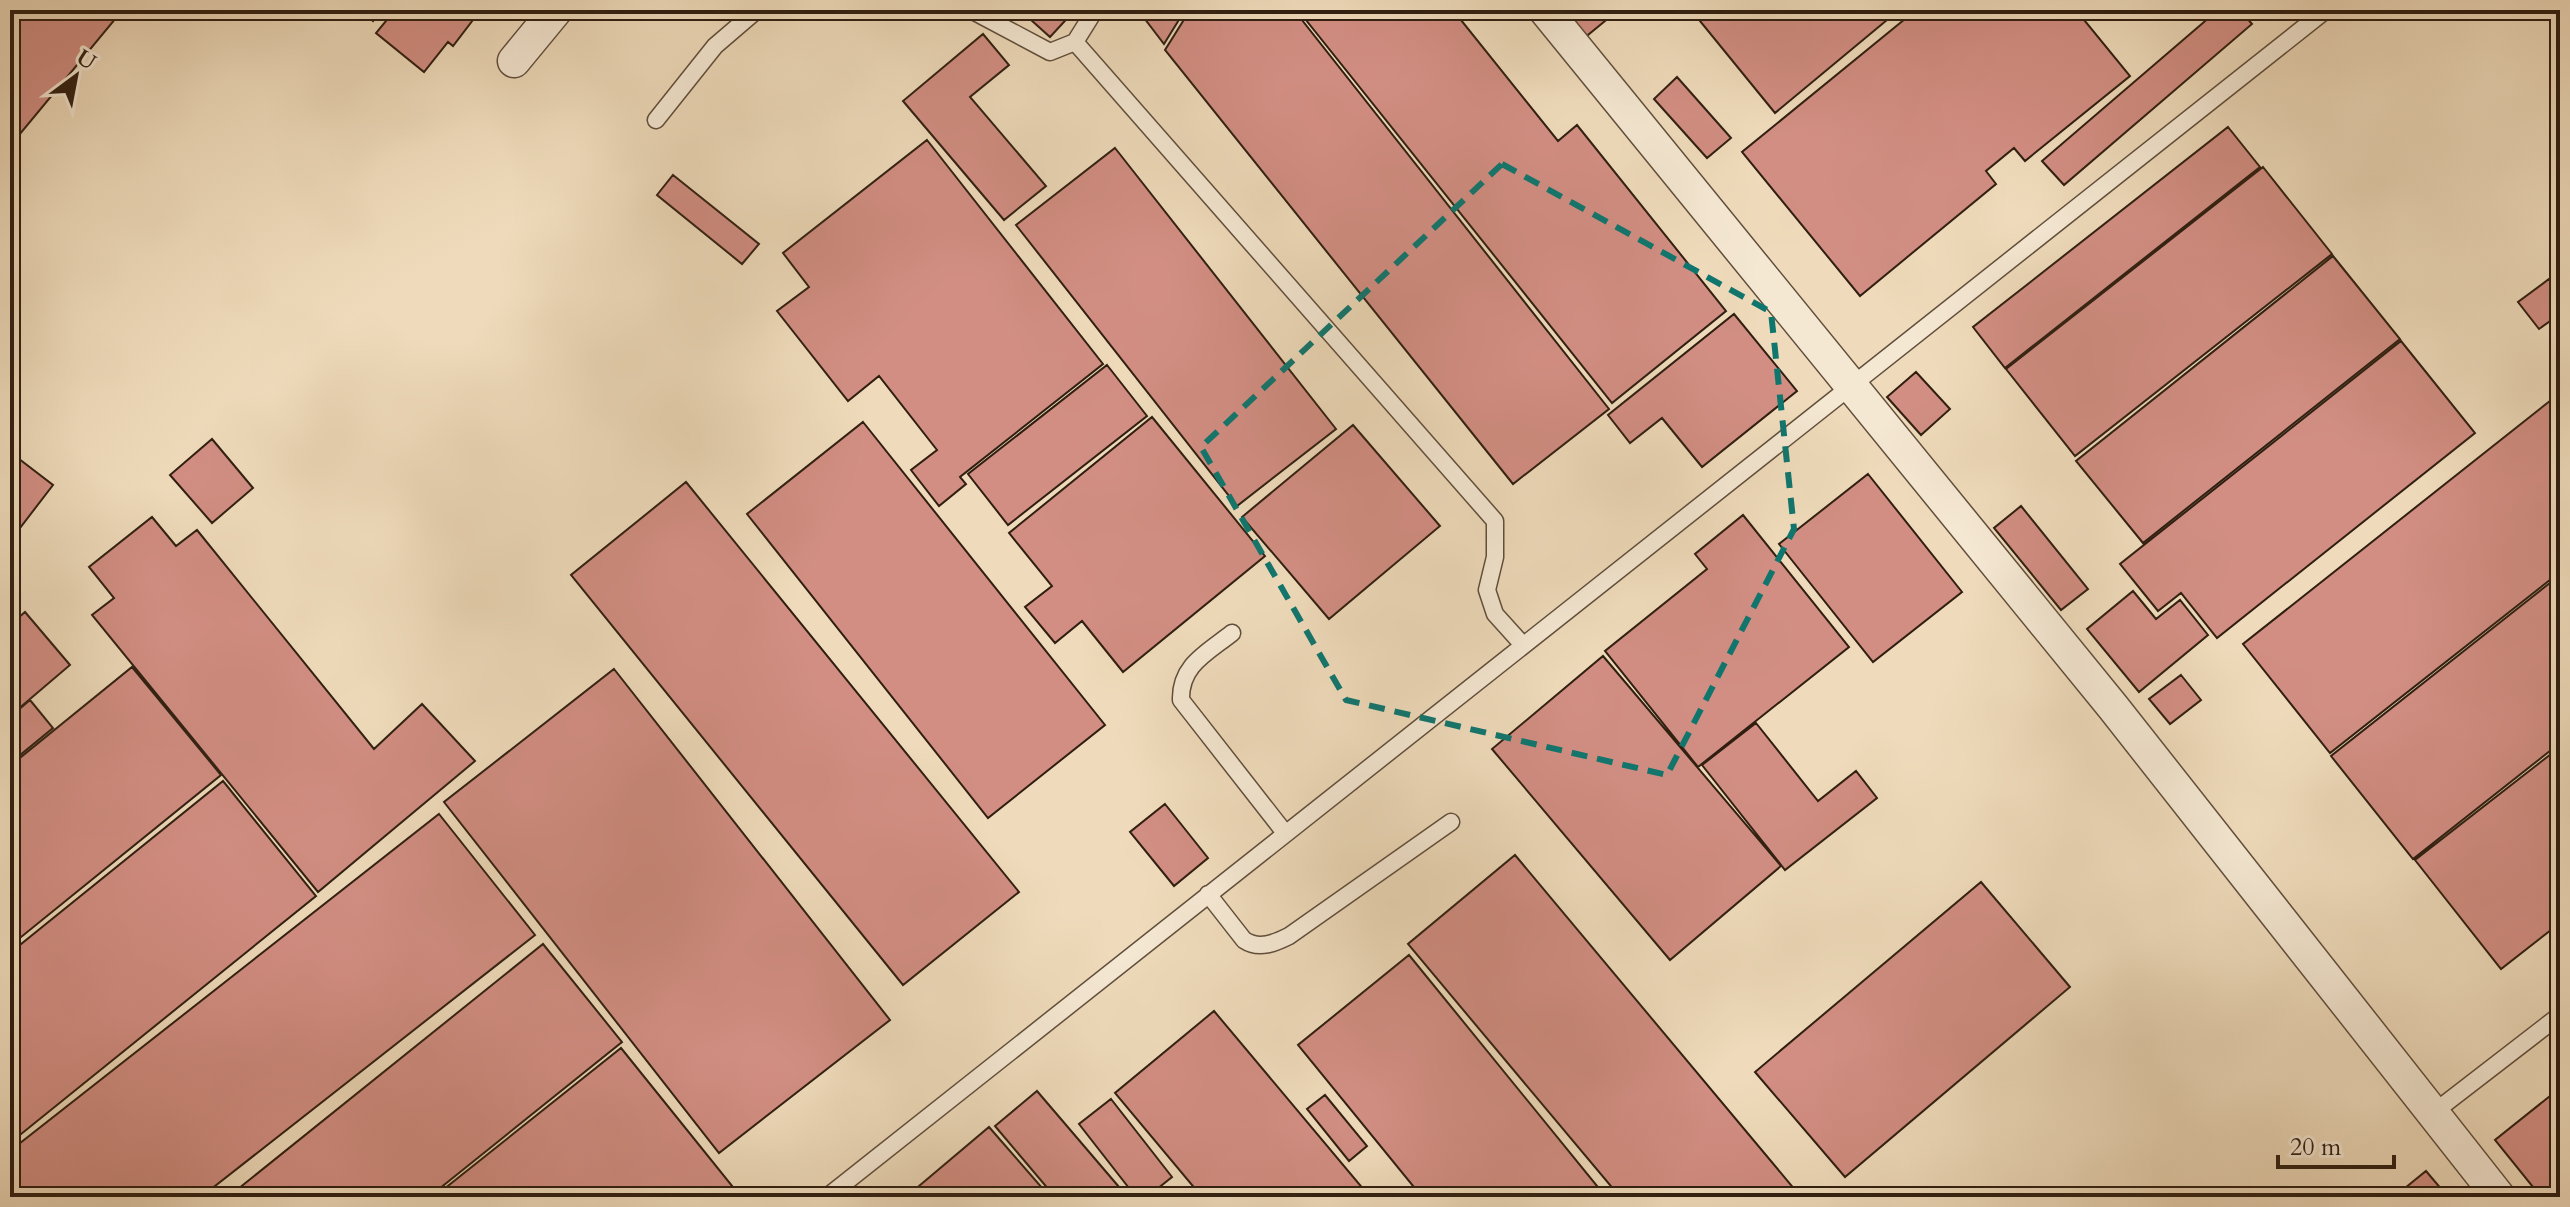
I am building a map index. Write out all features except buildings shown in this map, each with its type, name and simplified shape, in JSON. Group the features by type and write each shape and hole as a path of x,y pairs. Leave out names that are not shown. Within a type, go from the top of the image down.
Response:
{"street":[{"path":"514,61 556,10"},
{"path":"1545,10 2113,707 2499,1197"}],"lane":[{"path":"656,120 715,46 757,10"},
{"path":"971,10 1050,52 1075,42 1095,10"},
{"path":"827,1197 2326,10"},
{"path":"1075,42 1495,521 1495,557 1487,590 1495,614 1522,644"},
{"path":"1232,633 1187,668 1181,683 1181,700 1285,833"},
{"path":"1208,894 1244,940 1250,945 1269,945 1289,936 1451,822"},
{"path":"2433,1113 2560,1015"}],"highlighted area":[{"path":"1502,164 1771,312 1794,529 1667,775 1346,700 1201,447"}]}
